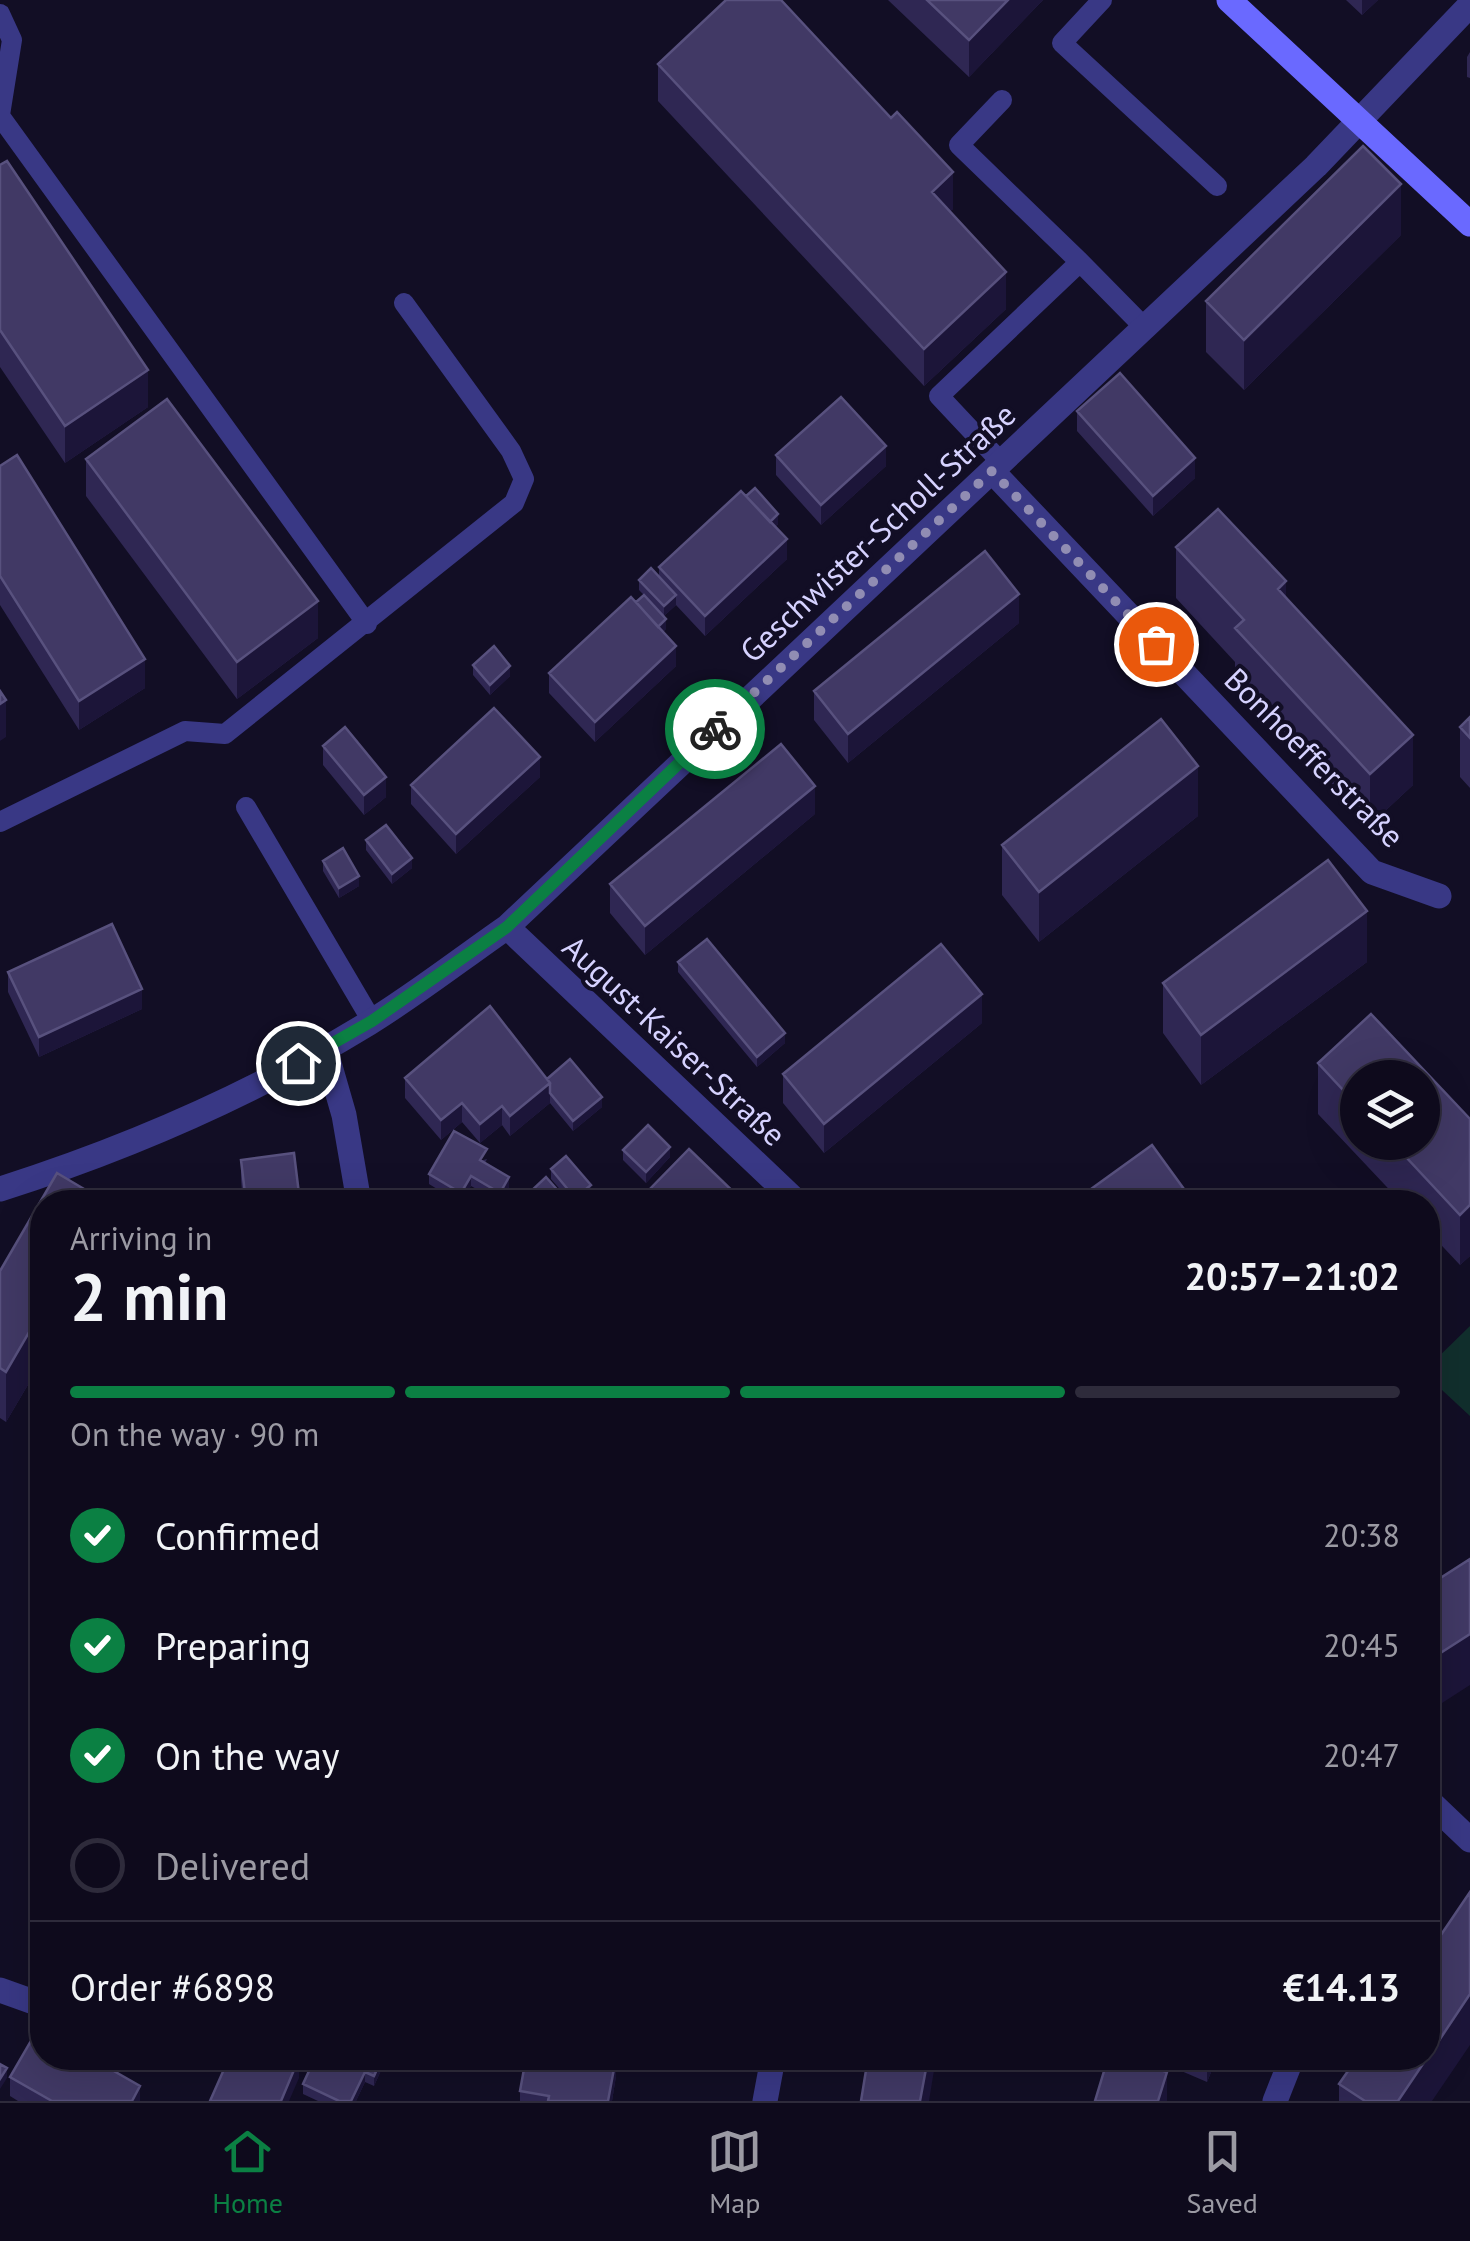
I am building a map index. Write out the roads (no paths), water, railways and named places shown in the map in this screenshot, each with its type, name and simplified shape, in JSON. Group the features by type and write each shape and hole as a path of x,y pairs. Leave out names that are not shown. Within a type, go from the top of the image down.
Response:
{"street":[{"path":"1229,0 1470,224"},
{"name":"Geschwister-Scholl-Straße","path":"0,1190 142,1140 324,1049 372,1021 507,927 1144,328 1360,120 1470,5"},
{"name":"Bonhoefferstraße","path":"997,466 1372,872 1439,896"},
{"name":"August-Kaiser-Straße","path":"507,927 784,1190"},
{"path":"324,1049 344,1115 356,1190"},
{"path":"1440,1811 1470,1840"},
{"path":"0,1990 30,2001"},
{"path":"765,2101 770,2070"},
{"path":"1275,2101 1287,2070"}],"lane":[{"path":"1102,0 1062,43 1217,186"},
{"path":"0,14 12,40 0,115 367,624"},
{"path":"1002,100 959,145 1144,328"},
{"path":"997,466 939,396 1080,262"},
{"path":"0,822 185,731 225,734 514,503 524,478 512,451 404,303"},
{"path":"246,807 372,1021"}]}
